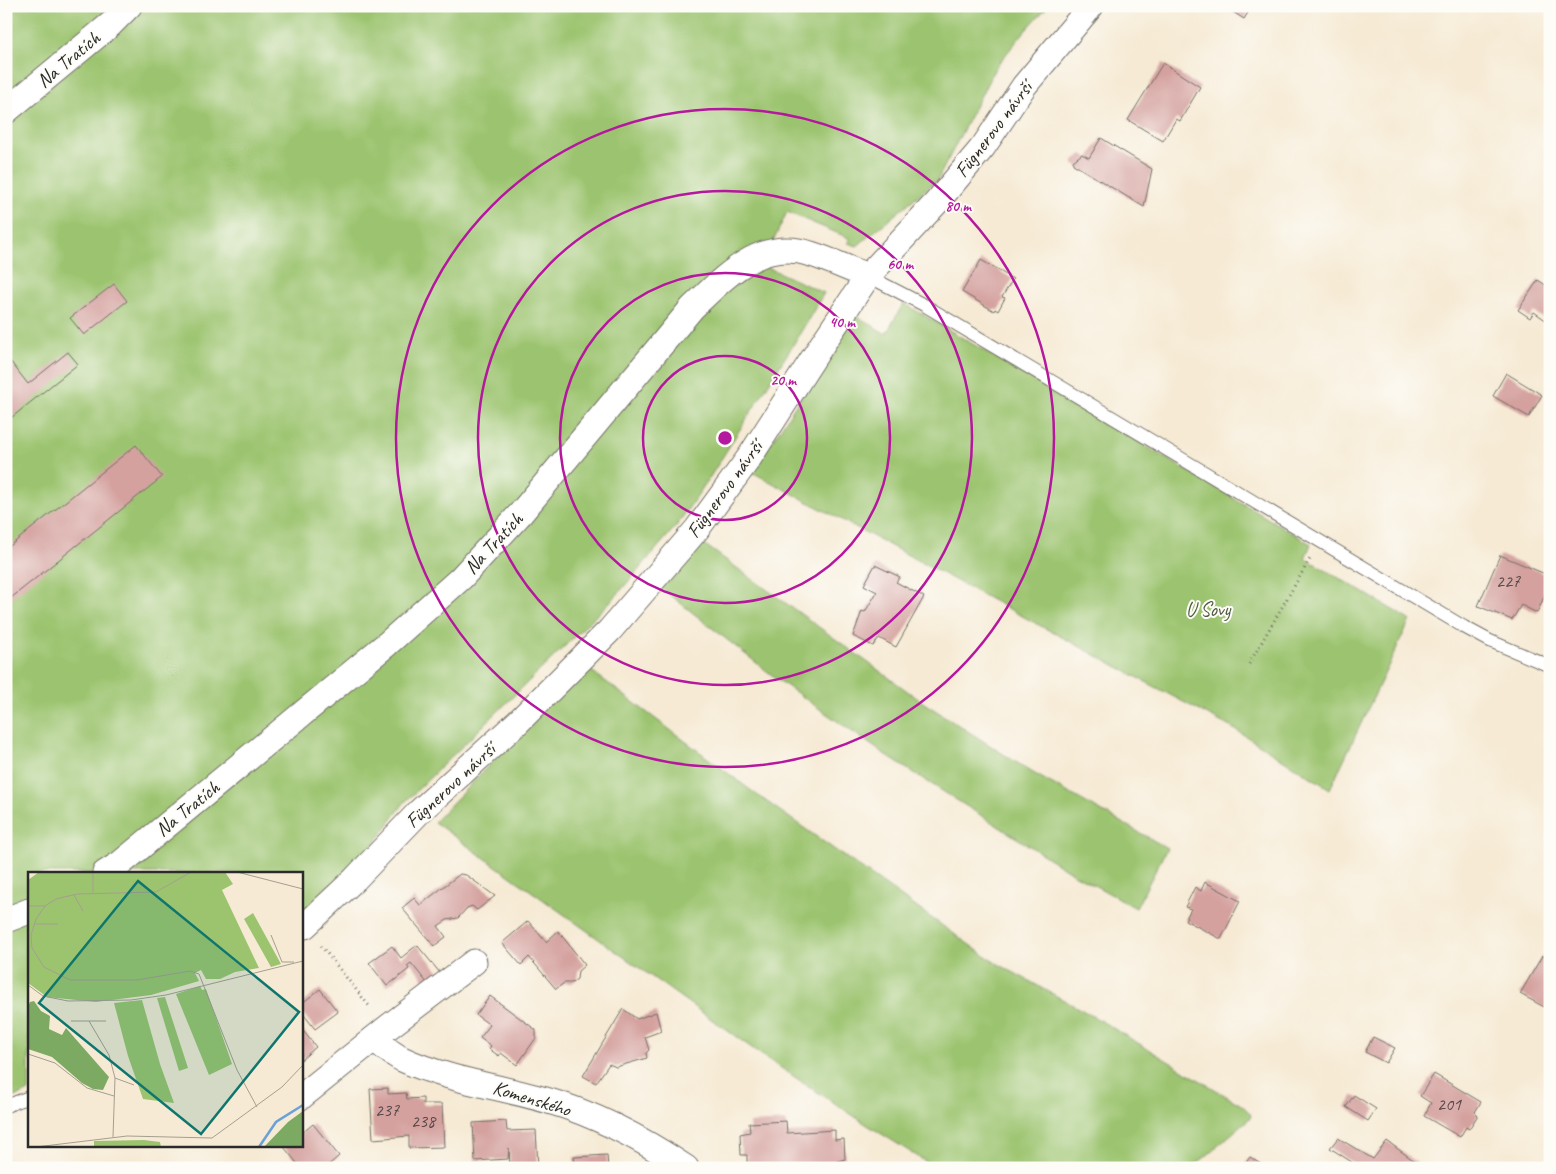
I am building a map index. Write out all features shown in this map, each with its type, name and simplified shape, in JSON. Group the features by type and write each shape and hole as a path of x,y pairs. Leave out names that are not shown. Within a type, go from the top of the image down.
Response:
{"street":[{"name":"Na Tratích","path":"6,111 111,24 129,6"},
{"name":"Fügnerovo návrší","path":"308,933 355,879 420,811 518,722 603,637 697,529 749,458 823,342 868,276 936,203 983,146 1024,86 1090,6"},
{"name":"Na Tratích","path":"107,872 121,863 387,644 461,578 521,513 692,308 724,277 745,261 765,253 793,250 810,253 868,276"},
{"path":"6,920 28,911"},
{"path":"302,1096 474,962"},
{"name":"Komenského","path":"380,1034 402,1058 425,1067 551,1101 604,1122 654,1146 686,1168"}],"lane":[{"path":"868,276 924,306 1464,627 1550,666"},
{"path":"6,1106 28,1097"}],"path":[{"path":"1250,664 1320,541"},
{"path":"308,933 380,1034"}],"green space":[{"path":"6,6 1048,6 995,68 938,179 857,246 848,243 849,238 787,212 762,265 824,293 710,477 677,525 615,597 404,803 360,863 302,918 302,872 28,872 28,1091 6,1101"},
{"name":"U Sovy","path":"905,304 1311,544 1305,558 1410,620 1330,789 1236,730 752,472 855,315 886,334"},
{"path":"701,542 924,703 1033,773 1167,848 1136,908 1074,874 890,758 777,679 660,587"},
{"path":"585,666 753,792 991,960 1091,1015 1243,1106 1250,1113 1251,1117 1190,1168 936,1168 766,1058 434,822"}],"building":[{"path":"1224,6 1252,6 1244,19"},
{"path":"1163,63 1200,87 1180,121 1176,119 1163,141 1128,120"},
{"path":"1101,138 1152,169 1144,207 1073,164 1073,161 1082,154 1089,158"},
{"path":"981,260 1013,279 1002,297 1005,298 998,311 995,309 994,311 962,292"},
{"path":"1538,280 1550,288 1550,323 1534,312 1530,318 1518,310"},
{"path":"114,284 127,301 84,335 70,318"},
{"path":"68,352 78,364 6,422 6,364 10,361 28,384"},
{"path":"1506,373 1542,395 1529,417 1493,396"},
{"path":"136,445 162,477 6,602 6,549"},
{"path":"1500,555 1550,576 1550,583 1537,613 1521,605 1512,620 1478,606"},
{"path":"875,565 900,577 896,582 924,597 896,647 879,638 873,646 853,636 862,611 865,612 877,592 864,585"},
{"path":"460,874 466,875 495,896 477,910 472,906 467,908 458,918 447,920 438,926 446,937 434,946 402,908 414,898 420,905"},
{"path":"1205,882 1240,901 1221,939 1185,920 1191,909 1185,907 1195,887 1201,891"},
{"path":"528,921 546,942 558,931 585,965 578,971 577,979 572,983 564,983 556,989 529,957 521,965 502,943"},
{"path":"417,945 441,974 428,984 411,963 407,966 409,969 387,986 369,963 392,946 401,958"},
{"path":"1542,956 1550,960 1550,1010 1520,994"},
{"path":"320,989 338,1012 315,1029 302,1012 302,1003"},
{"path":"490,996 536,1030 536,1038 517,1065 501,1053 499,1056 489,1049 491,1046 480,1038 490,1025 476,1015"},
{"path":"623,1009 637,1019 656,1012 661,1031 645,1037 649,1050 646,1053 647,1058 616,1067 609,1064 596,1083 583,1076"},
{"path":"302,1029 316,1047 302,1059"},
{"path":"1373,1037 1395,1048 1386,1063 1365,1052"},
{"path":"1434,1074 1481,1102 1475,1112 1478,1115 1469,1129 1466,1127 1460,1137 1424,1116 1431,1103 1420,1096"},
{"path":"388,1088 388,1094 406,1093 407,1099 423,1098 423,1104 442,1104 444,1147 409,1148 409,1136 373,1139 370,1089"},
{"path":"1354,1095 1376,1109 1368,1121 1346,1107"},
{"path":"506,1121 507,1131 536,1130 538,1166 510,1168 509,1148 508,1159 475,1161 473,1123"},
{"path":"786,1121 787,1133 835,1130 835,1140 844,1139 845,1159 835,1162 836,1168 747,1168 747,1155 741,1155 740,1134 750,1132 749,1123"},
{"path":"313,1124 339,1156 325,1168 301,1168 284,1147 302,1146 302,1133"},
{"path":"1338,1138 1373,1159 1387,1141 1424,1168 1361,1168 1330,1148"},
{"path":"607,1155 608,1168 575,1168 574,1157"},
{"path":"1250,1157 1262,1165 1260,1168 1242,1168"}]}
